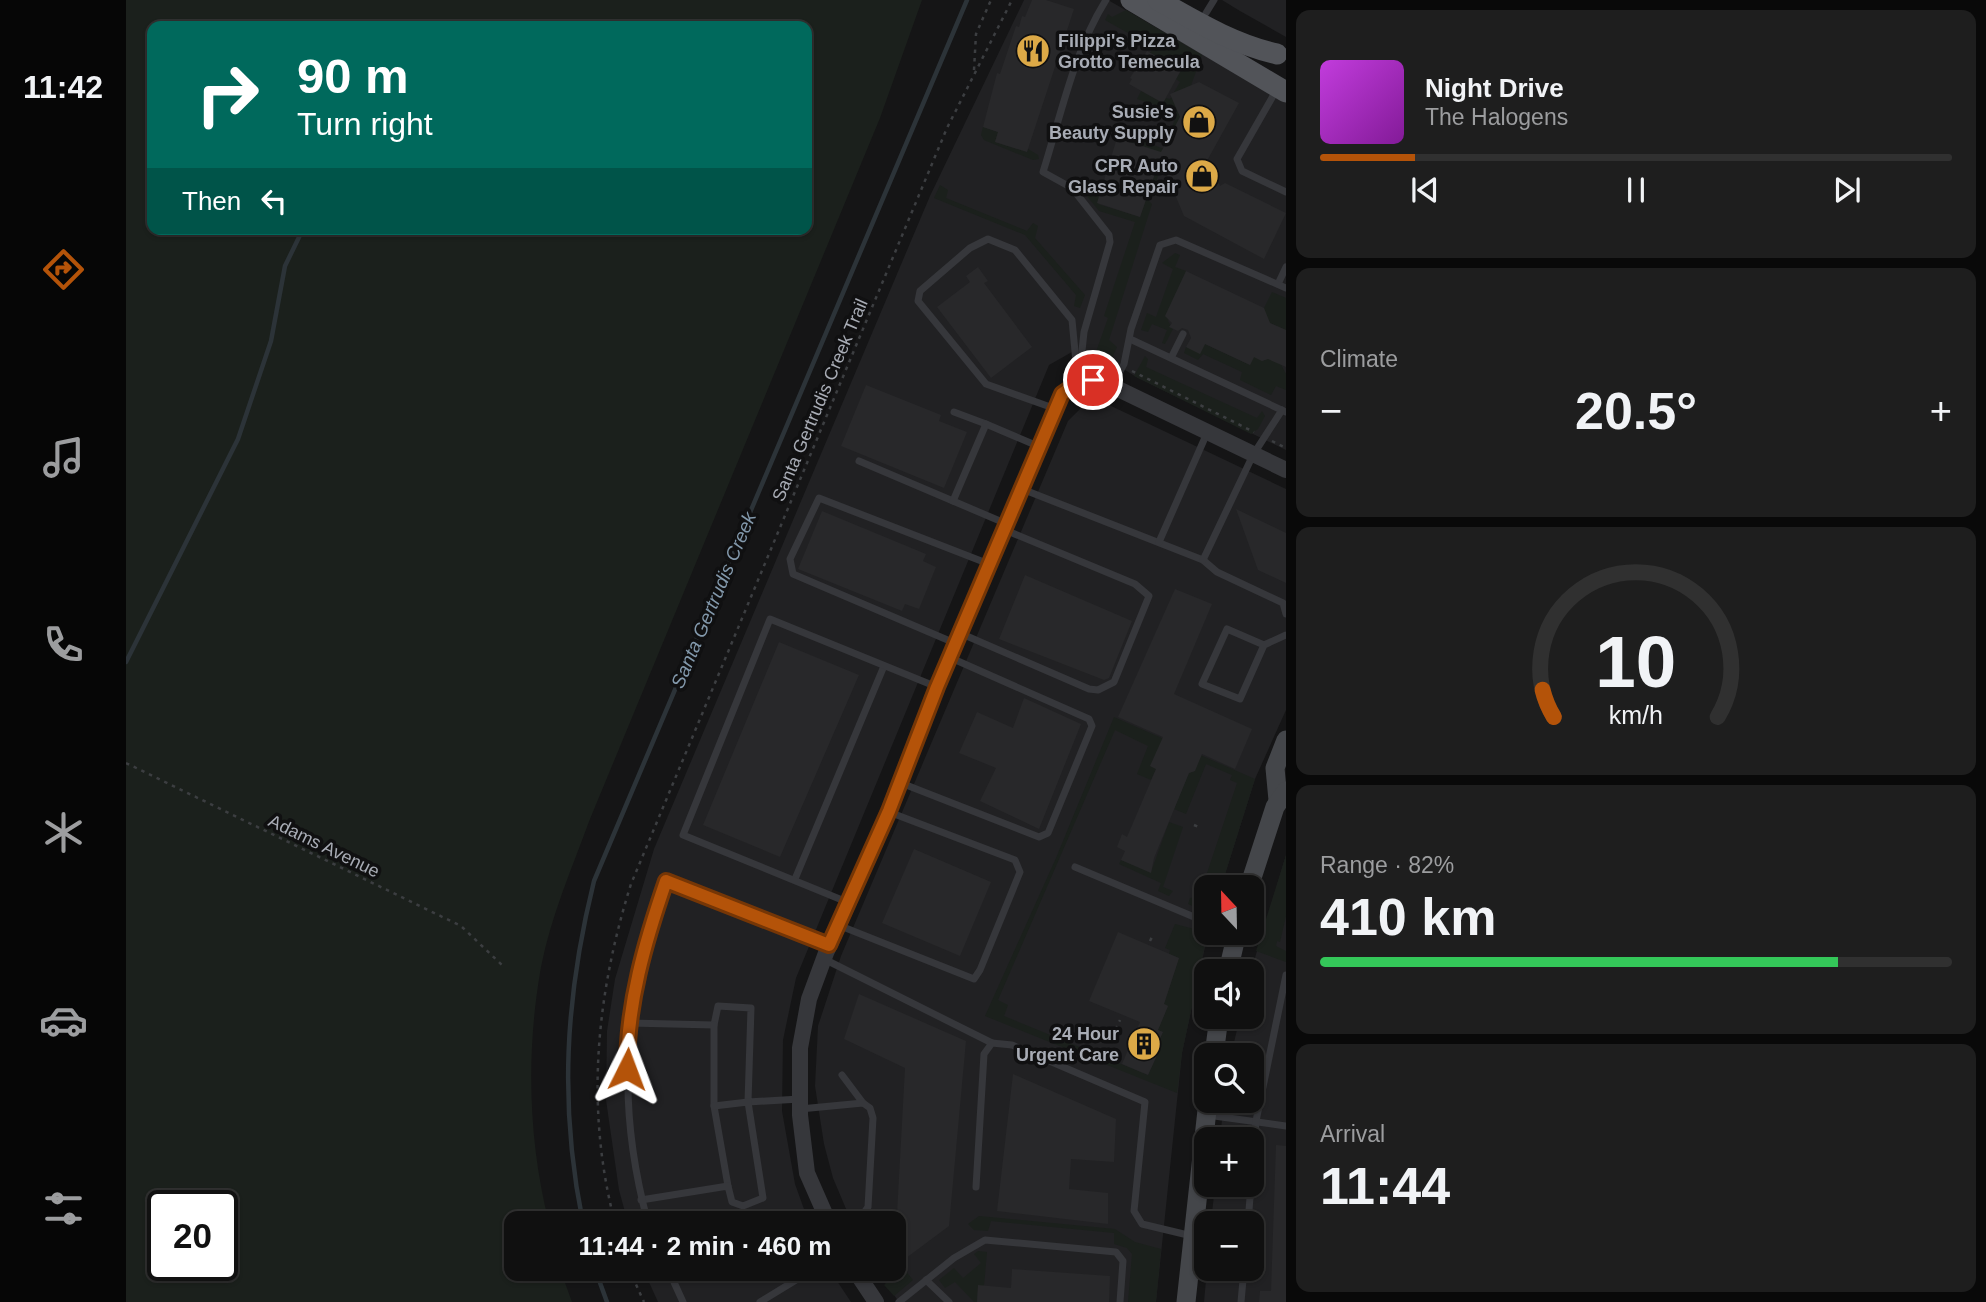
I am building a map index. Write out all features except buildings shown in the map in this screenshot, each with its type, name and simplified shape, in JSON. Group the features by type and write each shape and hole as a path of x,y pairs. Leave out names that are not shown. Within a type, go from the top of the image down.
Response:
{"main road":[{"path":"1131,0 1282,90"},
{"path":"1158,0 1218,34 1253,49 1281,56"},
{"path":"1184,0 1210,6 1281,56"},
{"path":"1254,875 1281,803 1275,768 1286,740"},
{"path":"1186,1302 1206,1113"}],"street":[{"path":"824,1211 807,1173 800,1104 800,1048 809,999 826,952 901,783 937,687 1062,394 1078,383 1093,380 1112,386 1286,470"},
{"path":"862,1281 876,1302"}],"lane":[{"path":"1078,383 1084,332 1110,243 1109,234 1072,188 1043,172 1078,61 1094,19 1106,0"},
{"path":"1282,90 1237,159 1242,171 1286,192"},
{"path":"1056,409 986,384 918,301 920,291 970,248 988,239 1015,250 1072,320 1078,383"},
{"path":"1112,386 1124,365 1160,245 1176,240 1282,286 1286,267"},
{"path":"1172,356 1182,334"},
{"path":"1130,339 1172,356 1284,411 1253,455 1203,559"},
{"path":"954,412 1040,447"},
{"path":"953,500 986,424"},
{"path":"1159,542 1208,432"},
{"path":"859,461 953,500 1006,527 1135,584 1149,596 1119,670 1108,688 1089,689 957,645 793,574 790,559 819,498 989,564"},
{"path":"1022,489 1203,559 1217,572 1283,603 1286,614"},
{"path":"847,902 683,835 770,619 937,687"},
{"path":"1264,645 1227,629 1202,684 1240,699 1264,645 1286,635"},
{"path":"901,783 1039,837 1048,833 1092,726 1089,719 957,645"},
{"path":"795,879 884,666"},
{"path":"838,925 974,979 980,970 1020,872 1015,860 889,811"},
{"path":"1074,867 1194,917"},
{"path":"644,1211 627,1107 630,1023 645,943 666,881 826,952 992,1043 1012,1045 1145,1102 1134,1211 1142,1224 1192,1236"},
{"path":"1256,1127 1286,975"},
{"path":"718,1006 751,1008 748,1102 763,1198 743,1206 732,1202 714,1106 713,1025 718,1006"},
{"path":"630,1023 713,1025"},
{"path":"976,1187 984,1054 992,1043"},
{"path":"842,1075 863,1103 870,1108 873,1118 868,1207 865,1211"},
{"path":"714,1106 748,1102 863,1103"},
{"path":"1226,1113 1286,1126"},
{"path":"641,1200 728,1186"},
{"path":"899,1302 954,1258 985,1240 1116,1252 1123,1261 1119,1302"},
{"path":"926,1280 949,1302"},
{"path":"673,1281 683,1302"},
{"path":"760,1302 794,1281"},
{"path":"1241,1302 1243,1281"}],"path":[{"path":"974,72 976,34 991,0"},
{"name":"Santa Gertrudis Creek Trail","path":"613,1211 600,1149 596,1093 599,1022 612,943 631,884 947,128 1012,0"},
{"path":"1124,365 1147,381 1286,448"},
{"name":"Adams Avenue","path":"126,762 461,926 502,965"},
{"path":"1194,825 1201,828"},
{"path":"1112,1037 1120,1020"},
{"path":"634,1281 644,1302"}],"shaded area":[{"path":"126,0 922,0 880,118 590,819 550,929 536,999 531,1063 533,1128 546,1211 504,1211 504,1281 564,1281 572,1302 126,1302"},
{"path":"1024,0 1108,0 1286,102 1286,450 1138,378 1096,352 1072,352 1049,365 796,978 783,1040 782,1111 795,1184 805,1211 625,1211 619,1190 606,1100 607,1031 615,979 654,849 930,196"},
{"path":"1222,0 1286,0 1286,37 1240,11"},
{"path":"1126,10 1202,55 1149,201 1152,204 1109,340 1117,347 1111,360 1096,352 1108,318 1104,316 1135,222 1099,211 1086,195 1100,196 1098,204 1140,217 1154,176 1149,148 1126,141 1128,135 1164,149 1175,119 1171,117 1171,110 1137,99 1141,91 1163,103 1166,98 1170,99 1180,82 1176,79 1181,71 1150,53 1156,43 1131,30 1128,33 1105,20 1108,14 1112,17"},
{"path":"983,127 998,132 995,142 1027,152 1028,149 1038,155 1039,159 1033,160 984,140 981,135"},
{"path":"940,185 948,190 946,198 1027,231 1033,223 1038,226 1035,238 1085,295 1080,308 1074,306 1076,295 1025,235 934,198"},
{"path":"1175,253 1180,255 1175,267 1186,271 1168,321 1173,329 1165,344 1162,343 1167,330 1152,324 1148,332 1141,330 1147,313 1156,317 1173,269 1162,263"},
{"path":"1272,292 1286,298 1286,330 1270,323 1263,310"},
{"path":"1205,344 1250,365 1254,357 1262,361 1276,355 1286,374 1286,390 1276,386 1271,395 1240,380 1242,372 1203,354 1198,360 1184,353 1186,347 1200,354"},
{"path":"1145,356 1148,359 1146,367 1257,418 1262,411 1265,416 1258,429 1251,434 1134,376"},
{"path":"1085,404 1109,405 1286,489 1286,710 1255,779 1225,875 1194,875 1194,945 1205,945 1202,959 1194,959 1194,998 1182,1053 1156,1302 899,1302 884,1281 906,1281 906,1211 847,1211 833,1178 824,1144 815,1086 818,1026 841,956 1068,421"},
{"path":"1114,717 1255,779 1225,875 1206,875 1237,783 1230,780 1232,775 1206,764 1186,814 1174,809 1189,773 1195,771 1151,766 1156,769 1151,780 1137,774 1148,746 1115,730 998,1000 1008,1005 1004,1016 1148,1075 1159,1051 1155,1049 1163,1032 1158,1030 1168,1006 1164,1004 1179,958 1169,954 1170,950 1165,948 1175,924 1194,929 1194,945 1205,945 1202,959 1194,959 1194,996 1177,1093 985,1016 1056,858"},
{"path":"1169,822 1183,827 1163,887 1173,891 1169,896 1158,891 1161,883 1119,864 1121,860 1151,872"},
{"path":"1286,855 1286,1302 1204,1302 1206,1281 1264,1281 1264,1211 1212,1211 1214,1197 1264,1197 1264,1127 1221,1127 1223,1113 1264,1113 1264,1043 1234,1043 1237,1029 1264,1029 1264,959 1255,959 1259,945 1264,945 1264,928"},
{"path":"1286,855 1286,916 1280,942 1277,941 1276,946 1286,951 1286,962 1256,951 1258,945 1264,945 1264,925"},
{"path":"1190,898 1194,898 1194,907 1188,904"},
{"path":"979,1216 1115,1229 1135,1242 1161,1249 1156,1302 1128,1302 1132,1254 1127,1248 1114,1244 1114,1233 991,1221 988,1231 974,1230 968,1224"},
{"path":"978,1251 987,1252 984,1286 978,1286 977,1302 974,1302 955,1282 945,1288 939,1280 954,1268 963,1278 981,1263 974,1254"},
{"path":"906,1271 913,1280 894,1296 884,1285 890,1281 906,1281"},
{"path":"648,1281 837,1281 851,1302 658,1302"}],"waterway":[{"name":"Santa Gertrudis Creek","path":"581,1211 571,1136 569,1052 577,967 594,881 967,0"},
{"path":"126,662 238,439 271,341 285,266 300,235"},
{"name":"Santa Gertrudis Creek","path":"599,1281 607,1302"}],"place":[{"name":"Filippi's Pizza Grotto Temecula","path":"1033,51"},
{"name":"Susie's Beauty Supply","path":"1199,122"},
{"name":"CPR Auto Glass Repair","path":"1202,176"},
{"name":"24 Hour Urgent Care","path":"1144,1044"}],"route":[{"path":"627,1069 635,991 645,943 666,881 829,945 889,811 937,687 1062,394 1078,383 1093,380"}]}
